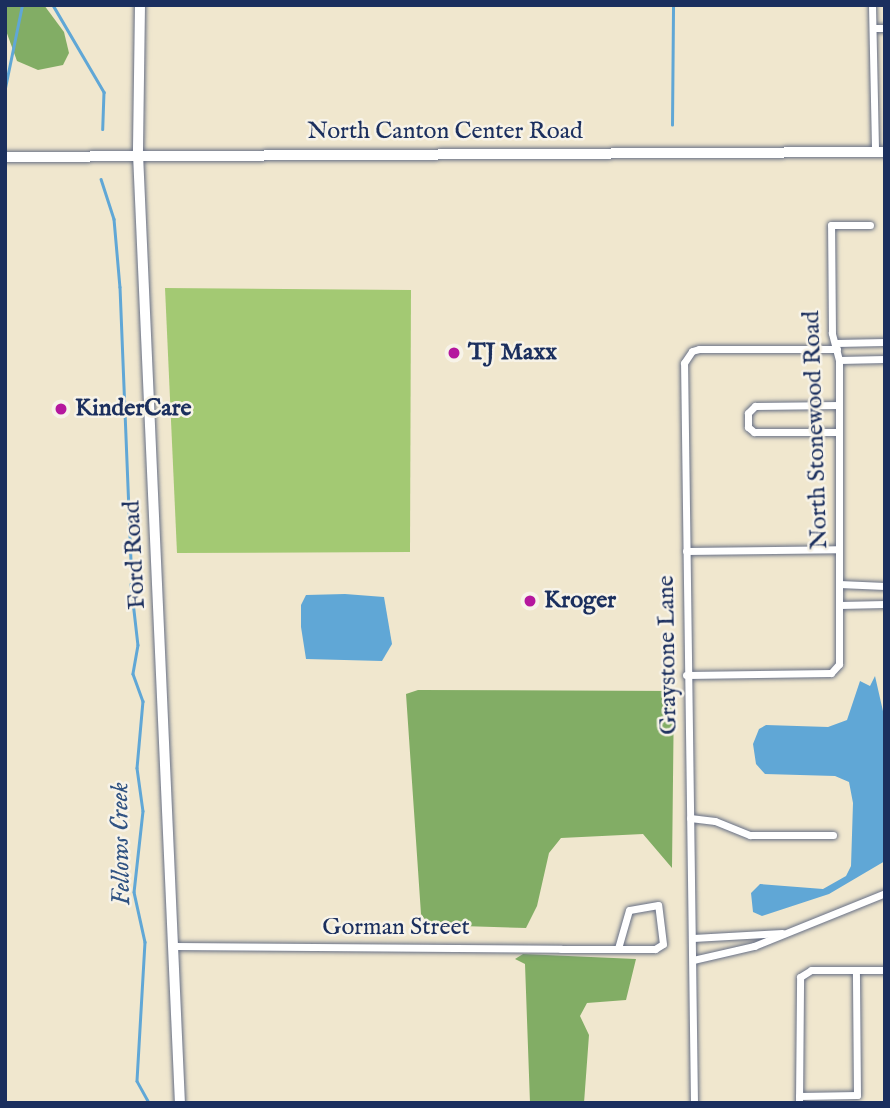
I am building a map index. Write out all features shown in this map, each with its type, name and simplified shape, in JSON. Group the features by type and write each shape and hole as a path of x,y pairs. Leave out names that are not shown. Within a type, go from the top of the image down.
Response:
{"main road":[{"name":"Ford Road","path":"140,5 138,154 180,1103"},
{"name":"North Canton Center Road","path":"5,157 138,154 880,152"}],"street":[{"path":"872,5 875,108 880,152"},
{"path":"873,28 885,28"},
{"path":"875,108 885,107"},
{"name":"North Stonewood Road","path":"686,675 831,673 839,664 839,360 831,225 870,225"},
{"path":"837,346 885,342"},
{"name":"Graystone Lane","path":"694,1103 686,675 684,363 692,351 837,346"},
{"path":"839,360 885,359"},
{"path":"839,405 755,406 748,413 748,426 754,432 839,432"},
{"path":"686,551 839,549"},
{"path":"839,584 885,586"},
{"path":"839,605 885,604"},
{"path":"690,818 715,821 750,835 833,835"},
{"path":"693,960 790,932 884,895"},
{"name":"Gorman Street","path":"174,946 618,948 655,948 663,944 658,905 629,910 618,948"},
{"path":"693,938 790,932"},
{"path":"856,970 857,1095 799,1099 799,980 811,970 856,970 885,970"}],"green space":[{"path":"5,5 44,5 64,32 69,53 63,65 38,70 17,61 5,28"},
{"path":"165,288 411,290 410,552 177,553"},
{"path":"418,690 674,691 672,868 643,834 561,838 549,853 537,906 526,928 429,925 421,914 406,694"},
{"path":"523,954 636,959 626,1000 587,1003 580,1016 589,1035 584,1103 530,1103 525,964 515,959"}],"water":[{"path":"306,595 384,597 392,644 382,661 306,659 301,605"},
{"path":"875,676 885,720 885,861 829,894 762,916 753,912 751,893 760,884 823,889 846,876 851,866 853,803 849,782 835,776 765,774 756,764 753,744 759,729 766,725 828,727 847,720 860,681 870,686"}],"waterway":[{"path":"5,88 22,5"},
{"name":"Fellows Creek","path":"53,5 104,92 103,129"},
{"path":"672,125 673,5"},
{"name":"Fellows Creek","path":"101,179 114,219 120,287 131,564"},
{"name":"Fellows Creek","path":"131,584 138,645 133,674 143,701 137,768 143,811 134,892 145,942 137,1081 149,1103"}],"place":[{"name":"TJ Maxx","path":"454,353"},
{"name":"KinderCare","path":"61,409"},
{"name":"Kroger","path":"530,601"}]}
